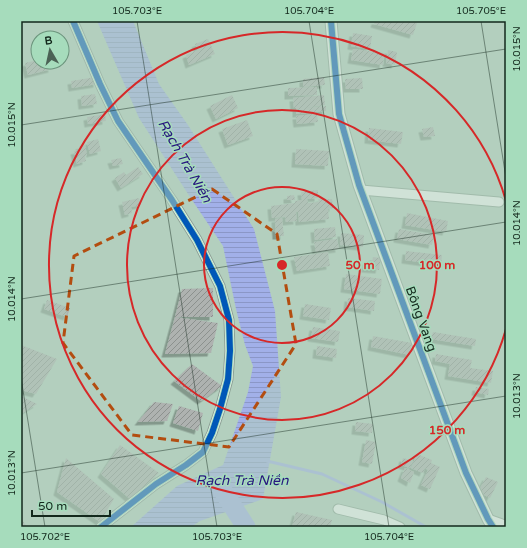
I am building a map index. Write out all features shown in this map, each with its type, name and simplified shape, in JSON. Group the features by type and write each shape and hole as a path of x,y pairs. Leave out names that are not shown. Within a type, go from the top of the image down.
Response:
{"street":[{"path":"73,21 100,84 118,121 172,200 200,246 220,286 229,320 230,351 228,379 212,433 203,452 156,484 102,527"},
{"name":"Bông Vang","path":"332,21 339,114 361,190 466,473 491,524"},
{"path":"361,190 499,202"},
{"path":"338,509 384,520 400,527"},
{"path":"491,524 506,525"}],"highlighted area":[{"path":"212,189 277,234 296,344 229,447 132,435 63,343 74,256"}],"water":[{"name":"Rạch Trà Niền","path":"97,21 133,21 159,84 188,125 254,229 275,311 281,397 263,499 200,521 191,527 131,527 177,486 223,465 248,392 253,366 245,345 236,309 223,246 139,118"}],"building":[{"path":"375,21 410,21 417,23 413,35 374,24"},
{"path":"353,33 372,36 370,49 351,46"},
{"path":"208,39 215,54 189,65 186,55 198,50 195,44"},
{"path":"353,49 384,53 383,65 351,60"},
{"path":"388,50 397,52 395,65 386,63"},
{"path":"30,62 30,70 48,70 28,75 25,63"},
{"path":"96,77 97,84 72,88 71,81"},
{"path":"324,77 325,85 303,87 303,79"},
{"path":"362,78 363,89 346,89 345,79"},
{"path":"317,87 317,95 288,96 288,88"},
{"path":"95,94 97,104 82,106 81,96"},
{"path":"232,95 238,108 216,119 210,106"},
{"path":"324,95 325,105 304,108 326,106 326,111 296,114 293,98"},
{"path":"105,114 106,121 88,124 87,117"},
{"path":"317,114 318,122 297,124 296,116"},
{"path":"247,120 253,136 228,145 222,129"},
{"path":"433,127 435,136 424,137 422,129"},
{"path":"369,128 403,132 401,144 368,140"},
{"path":"98,139 101,151 90,154 87,142"},
{"path":"85,145 87,155 85,156 86,161 77,164 74,151 80,150 79,146"},
{"path":"296,149 329,151 328,166 295,164"},
{"path":"121,158 123,164 113,166 111,160"},
{"path":"138,167 143,174 121,188 115,178 124,172 126,175"},
{"path":"318,190 318,198 307,199 308,203 319,202 318,199 323,198 323,200 332,199 333,208 328,209 329,219 299,222 298,212 296,212 297,221 286,222 285,217 272,218 271,206 295,203 295,201 302,200 301,192"},
{"path":"294,195 295,200 287,200 287,196"},
{"path":"139,198 141,205 131,207 132,213 125,215 122,202"},
{"path":"407,213 448,221 446,232 405,225"},
{"path":"282,218 284,236 276,236 275,219"},
{"path":"335,227 336,237 315,240 314,229"},
{"path":"399,229 434,235 432,245 397,239"},
{"path":"341,233 364,235 363,247 340,245"},
{"path":"337,239 339,249 316,252 314,242"},
{"path":"406,251 442,255 441,265 405,260"},
{"path":"328,252 330,266 297,271 294,257"},
{"path":"373,257 381,258 379,270 365,269 366,261 372,262"},
{"path":"346,274 382,279 380,294 344,289"},
{"path":"213,288 213,317 175,317 182,289"},
{"path":"348,298 375,301 374,311 347,307"},
{"path":"47,300 70,308 67,317 44,309"},
{"path":"305,304 331,308 329,320 303,316"},
{"path":"175,317 218,323 211,353 165,354"},
{"path":"313,327 340,331 338,342 311,338"},
{"path":"433,332 476,339 475,346 431,339"},
{"path":"373,336 412,343 410,355 371,347"},
{"path":"21,345 57,359 36,394 21,390"},
{"path":"317,346 337,349 336,358 316,355"},
{"path":"436,354 472,360 470,368 493,371 491,383 448,376 450,364 435,361"},
{"path":"192,364 222,386 201,401 174,381"},
{"path":"476,387 489,389 488,395 475,392"},
{"path":"21,396 37,404 21,414"},
{"path":"154,402 173,404 167,421 138,422"},
{"path":"179,406 203,413 198,431 173,423"},
{"path":"356,422 373,424 372,433 355,431"},
{"path":"366,440 376,442 372,464 362,462"},
{"path":"120,445 159,473 130,499 101,474"},
{"path":"417,454 432,460 431,463 440,467 430,489 421,485 428,470 425,468 423,473 411,468"},
{"path":"66,458 114,499 100,522 57,492"},
{"path":"403,458 413,461 410,468 401,465"},
{"path":"405,468 414,472 410,483 401,478"},
{"path":"486,477 498,482 490,498 478,492"},
{"path":"296,512 332,520 330,527 292,527"},
{"path":"21,518 27,527 21,527"}],"waterway":[{"path":"267,461 322,474 382,502 426,527"},
{"path":"221,488 246,527"}],"cycle path":[{"path":"73,21 100,84 118,121 172,200 197,240 220,286 229,320 230,351 228,379 212,433 203,452 156,484 101,527"},
{"path":"331,21 339,114 359,185 466,473 493,527"}]}
